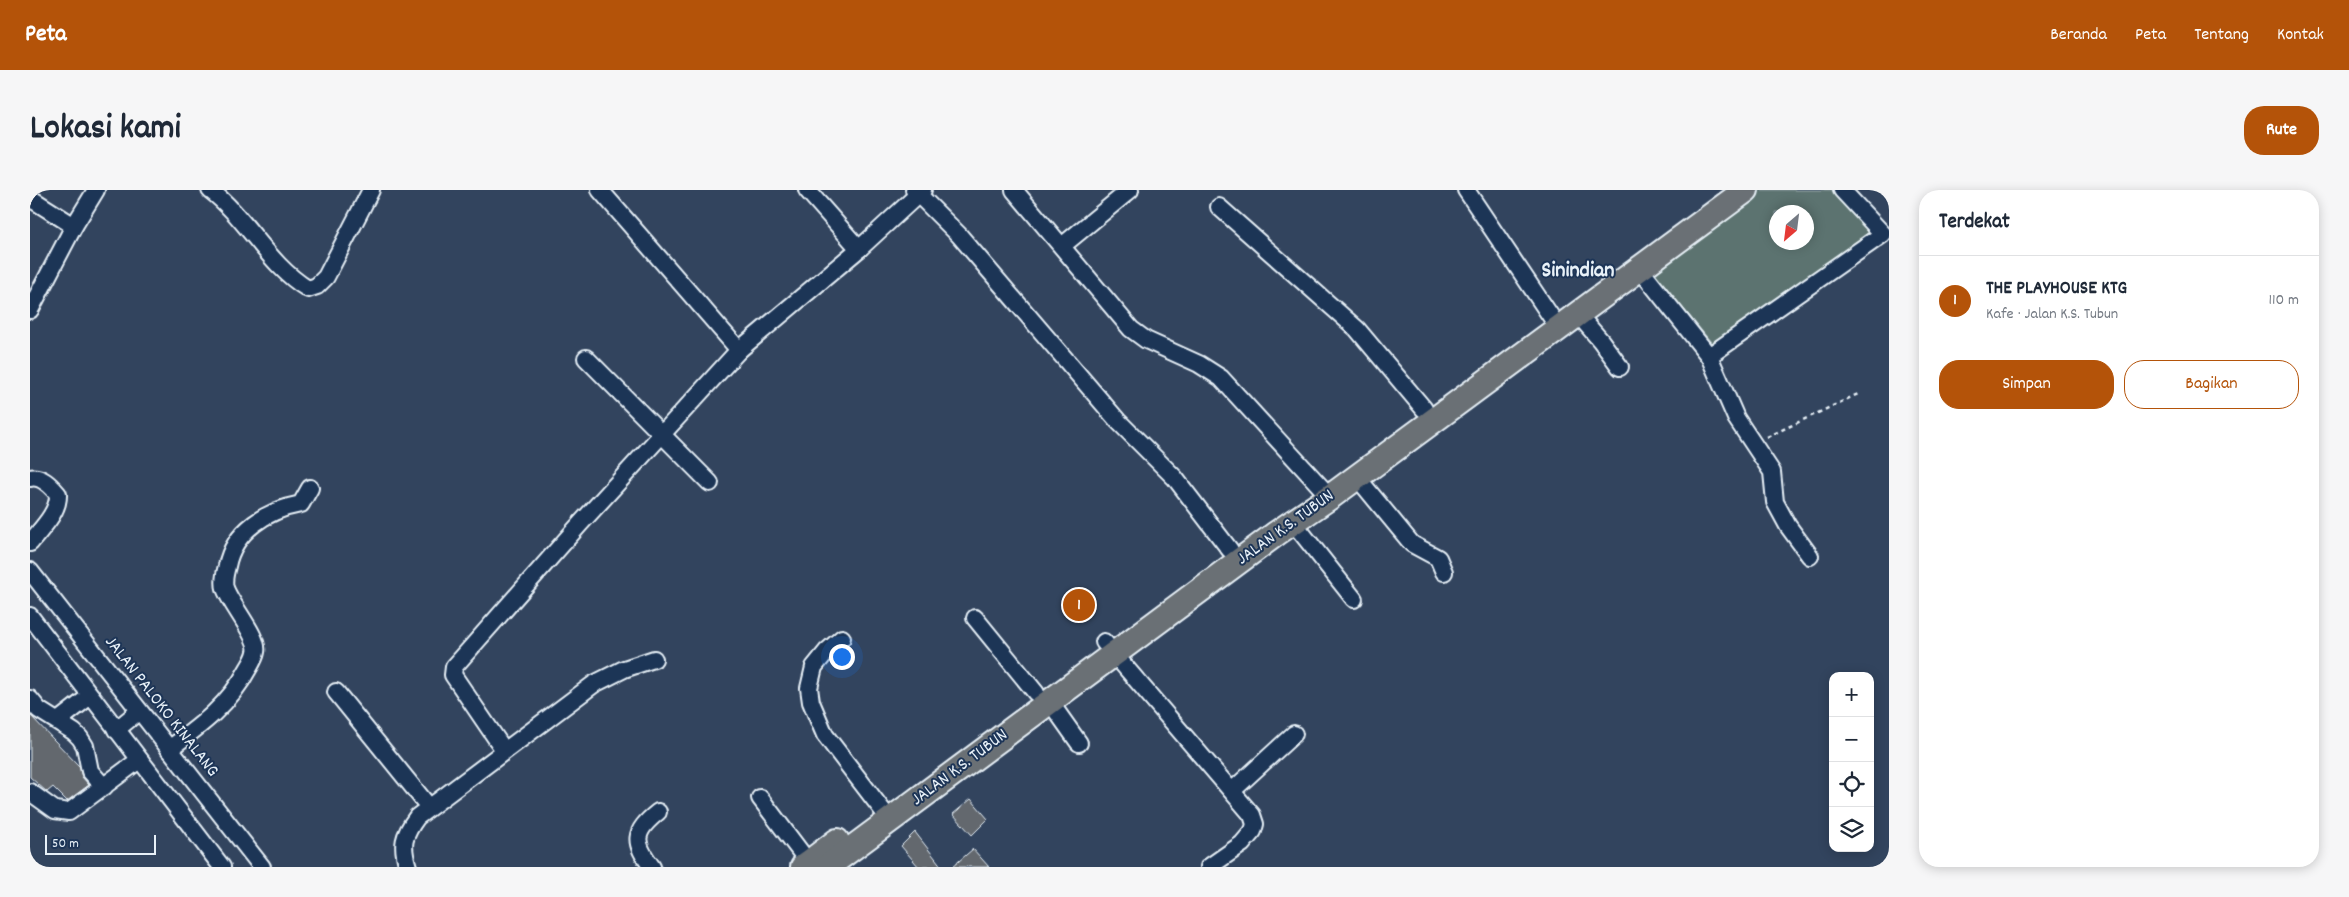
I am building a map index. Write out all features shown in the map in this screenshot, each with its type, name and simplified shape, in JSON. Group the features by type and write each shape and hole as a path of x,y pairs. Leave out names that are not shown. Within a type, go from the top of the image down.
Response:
{"highway":[{"name":"JALAN K.S. TUBUN","path":"813,866 1108,648 1230,550 1325,491 1362,465 1554,322 1720,190"},
{"name":"JALAN K.S. TUBUN","path":"1362,465 1424,409 1554,322 1577,313 1746,190"},
{"name":"JALAN K.S. TUBUN","path":"1108,648 1293,522 1325,491"}],"street":[{"path":"30,310 74,226 96,190"},
{"path":"210,190 229,206 260,245 297,282 308,289 317,286 326,277 371,190"},
{"path":"600,190 739,350"},
{"path":"807,190 859,248"},
{"path":"1014,190 1131,329 1146,340 1199,364 1221,378 1325,491"},
{"path":"1062,246 1130,190"},
{"path":"1466,190 1554,322"},
{"path":"1709,356 1887,235 1842,190"},
{"path":"504,750 453,675 454,667 739,350 859,248 918,192 965,242 1118,421 1175,478 1230,550"},
{"path":"30,198 74,226"},
{"path":"1219,207 1357,329 1424,409"},
{"path":"1639,268 1709,356 1736,418 1772,472 1775,502 1788,526 1810,556"},
{"path":"1577,313 1620,366"},
{"path":"586,358 710,484"},
{"path":"1362,465 1412,544 1438,558 1444,572"},
{"path":"30,478 38,478 51,486 58,494 58,500 49,519 30,543"},
{"path":"169,749 222,707 235,692 256,652 255,641 224,586 231,552 242,535 259,520 276,510 301,504 310,488"},
{"path":"1293,522 1354,599"},
{"name":"JALAN PALOKO KINALANG","path":"30,571 262,867"},
{"path":"30,616 222,867"},
{"path":"975,618 1043,697 1080,744"},
{"path":"842,638 827,650 814,667 809,688 811,702 825,735 885,814"},
{"path":"1108,648 1252,815 1255,824 1253,831 1242,844 1210,867"},
{"path":"408,867 403,850 408,831 417,817 594,684 624,669 654,658"},
{"path":"336,692 429,807"},
{"path":"58,721 90,696"},
{"path":"30,699 39,710 58,721 80,738 85,746 90,771 104,788"},
{"path":"116,730 139,711"},
{"path":"1232,791 1294,734"},
{"path":"30,792 55,810 64,813 79,807 140,760"},
{"path":"760,798 813,866"},
{"path":"652,867 639,847 638,836 643,826 658,812"}],"path":[{"path":"1752,444 1858,394"}],"green space":[{"path":"1758,190 1832,190 1869,232 1716,348 1651,269"}],"building":[{"path":"30,715 79,766 82,777 89,785 67,801 53,787 47,792 30,777"},
{"path":"971,799 988,819 972,835 953,814"},
{"path":"915,832 942,867 919,867 901,846"},
{"path":"973,849 989,867 952,867"}],"place":[{"name":"THE PLAYHOUSE KTG","path":"1079,605"}],"district":[{"name":"Sinindian","path":"1578,271"}]}
